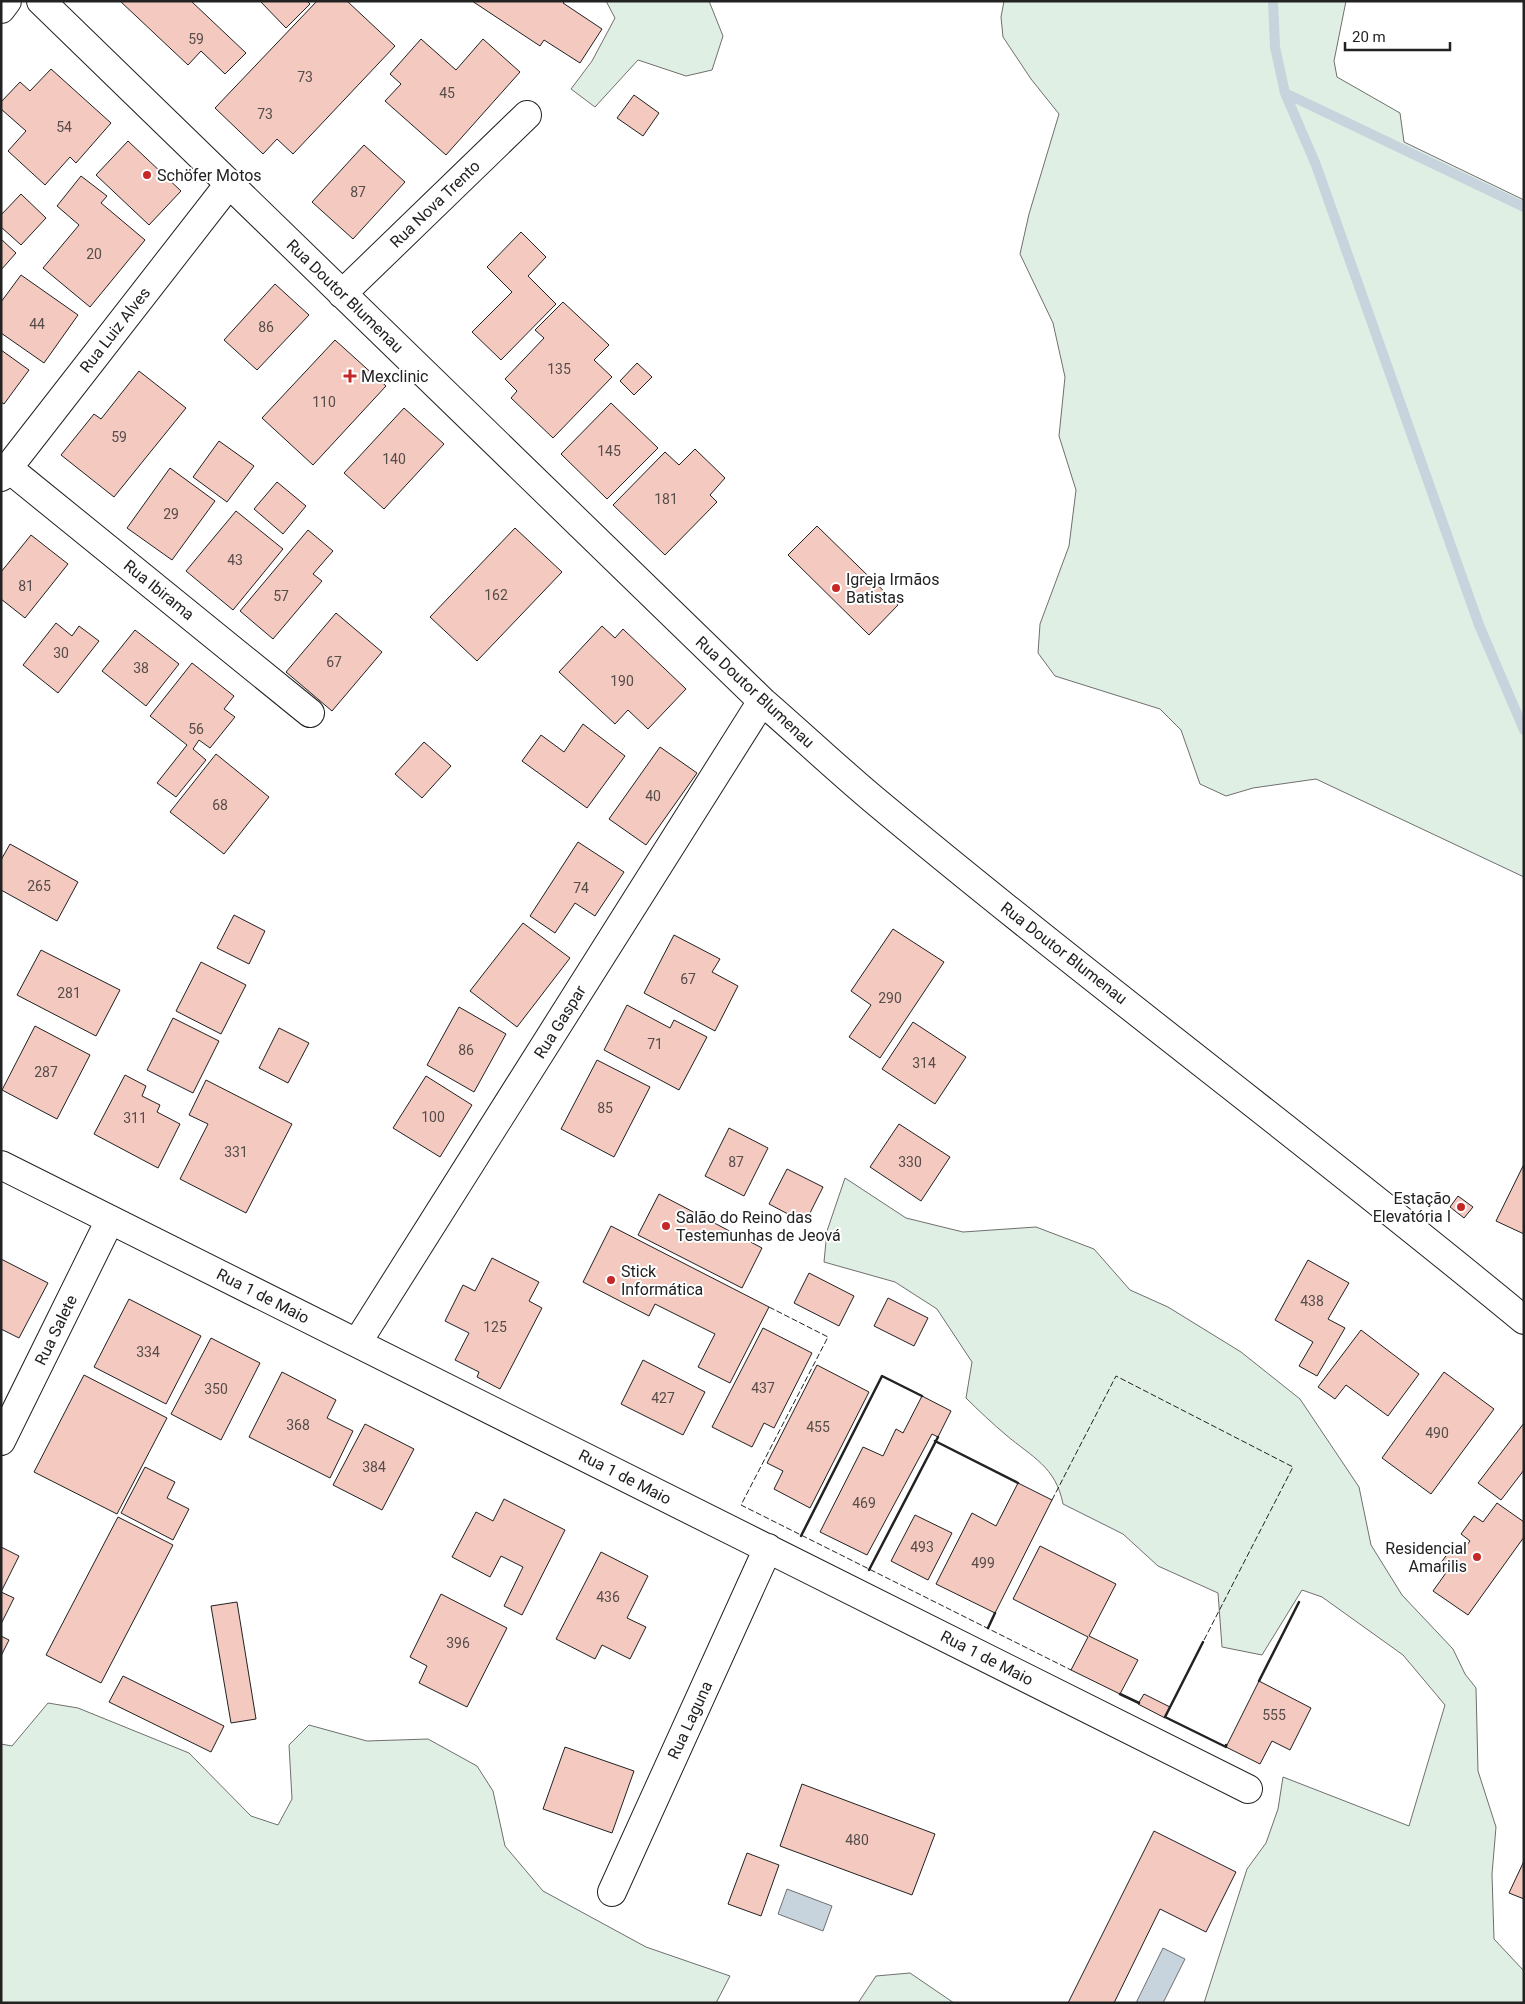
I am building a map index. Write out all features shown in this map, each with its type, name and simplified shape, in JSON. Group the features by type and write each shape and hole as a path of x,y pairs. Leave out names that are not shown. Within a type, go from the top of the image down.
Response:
{"street":[{"path":"1,9 7,1"},
{"name":"Rua Doutor Blumenau","path":"41,1 762,701 871,797 972,880 1365,1191 1524,1320"},
{"name":"Rua Nova Trento","path":"342,294 527,115"},
{"name":"Rua Luiz Alves","path":"4,472 229,184"},
{"name":"Rua Ibirama","path":"4,472 310,713"},
{"name":"Rua Gaspar","path":"357,1342 762,701"},
{"name":"Rua 1 de Maio","path":"1,1165 1248,1789"},
{"name":"Rua Salete","path":"1,1441 110,1220"},
{"name":"Rua Laguna","path":"612,1892 768,1548"}],"green space":[{"path":"606,1 709,1 723,36 712,70 686,76 638,60 595,107 571,89 592,61 615,18"},
{"path":"1004,1 1346,1 1334,61 1337,77 1400,113 1404,142 1524,200 1524,877 1316,779 1253,788 1226,796 1200,784 1181,730 1160,709 1055,676 1038,653 1040,624 1069,546 1076,490 1059,436 1065,377 1053,323 1020,254 1029,214 1059,114 1031,79 1003,37 1001,17"},
{"path":"845,1178 906,1218 963,1232 1036,1227 1094,1249 1130,1290 1168,1307 1241,1352 1300,1399 1359,1487 1371,1545 1402,1595 1453,1649 1465,1674 1476,1688 1478,1771 1496,1827 1492,1874 1494,1939 1524,1971 1524,2003 1204,2003 1247,1869 1266,1843 1278,1809 1283,1777 1409,1826 1445,1705 1403,1655 1322,1597 1302,1590 1262,1655 1222,1647 1218,1593 1158,1566 1123,1534 1063,1504 1055,1481 1042,1464 966,1398 972,1362 937,1309 895,1282 824,1262 827,1231"},
{"path":"48,1703 78,1708 189,1753 251,1816 278,1825 292,1799 289,1745 309,1725 367,1741 428,1739 477,1766 493,1791 505,1846 543,1891 646,1947 730,1976 716,2003 1,2003 1,1744 12,1746"},
{"path":"910,1973 954,2003 858,2003 876,1976"}],"shaded area":[{"path":"787,1889 832,1906 823,1931 778,1914"},
{"path":"1163,1948 1185,1959 1163,2003 1136,2003"}],"building":[{"path":"120,1 191,1 246,53 225,74 201,51 188,65"},
{"path":"260,1 307,1 310,4 286,28"},
{"path":"317,1 347,1 395,46 293,154 277,139 263,154 215,108"},
{"path":"472,1 565,1 563,3 602,29 580,63 544,40 540,46"},
{"path":"421,39 456,70 483,39 520,72 446,155 385,101 401,84 390,74"},
{"path":"51,69 111,123 76,163 70,157 45,185 8,151 26,131 1,109 1,102 20,82 30,91"},
{"path":"634,95 659,113 643,136 617,118"},
{"path":"128,141 181,191 149,225 96,175"},
{"path":"364,145 405,182 353,239 312,202"},
{"path":"81,176 107,196 101,203 145,240 90,307 43,268 79,225 57,206"},
{"path":"21,194 46,218 21,245 1,227 1,215"},
{"path":"521,232 546,257 528,276 556,304 501,360 472,332 512,292 487,267"},
{"path":"1,239 16,253 1,270"},
{"path":"21,275 78,315 44,363 1,333 1,302"},
{"path":"275,284 309,315 257,370 224,340"},
{"path":"563,302 609,345 594,360 612,377 553,438 511,398 517,391 505,379 544,338 535,330"},
{"path":"335,340 386,386 313,465 262,418"},
{"path":"1,350 29,370 4,404 1,402"},
{"path":"637,363 652,377 634,395 620,381"},
{"path":"139,371 186,408 114,497 61,455 94,414 101,419"},
{"path":"611,403 658,448 607,499 561,454"},
{"path":"404,408 444,444 384,509 344,473"},
{"path":"219,441 254,466 227,502 193,477"},
{"path":"695,449 725,478 710,495 717,502 665,555 613,505 665,452 679,465"},
{"path":"170,468 215,501 172,560 127,528"},
{"path":"277,482 306,506 283,534 254,509"},
{"path":"236,511 283,549 233,610 186,571"},
{"path":"817,526 898,605 869,635 788,555"},
{"path":"515,528 562,572 477,661 430,617"},
{"path":"308,530 333,551 313,574 322,581 273,639 240,611"},
{"path":"31,535 68,564 25,618 1,599 1,572"},
{"path":"336,613 382,652 332,711 286,672"},
{"path":"56,623 72,636 79,626 99,641 58,693 23,665"},
{"path":"602,626 615,638 623,629 686,689 648,729 628,710 615,724 559,672"},
{"path":"135,630 179,664 146,706 102,671"},
{"path":"192,663 234,696 224,709 235,717 210,748 199,740 193,749 206,760 176,797 157,783 187,745 150,716"},
{"path":"583,724 625,756 587,808 522,761 541,735 564,752"},
{"path":"424,742 451,766 422,798 395,774"},
{"path":"660,747 697,773 646,845 609,819"},
{"path":"216,754 269,797 224,854 170,812"},
{"path":"578,842 624,872 595,916 575,903 555,933 530,916"},
{"path":"10,844 78,882 57,921 1,890 1,860"},
{"path":"234,915 265,931 249,964 217,948"},
{"path":"523,923 570,958 517,1027 470,991"},
{"path":"893,929 944,962 880,1058 849,1037 871,1005 851,991"},
{"path":"674,935 720,959 712,972 738,986 715,1031 644,993"},
{"path":"41,950 120,990 96,1036 17,995"},
{"path":"201,962 246,985 221,1034 176,1011"},
{"path":"627,1005 670,1028 674,1020 707,1037 679,1090 604,1050"},
{"path":"459,1007 506,1034 474,1092 427,1065"},
{"path":"173,1018 219,1041 193,1093 147,1070"},
{"path":"913,1022 966,1057 935,1104 882,1069"},
{"path":"35,1026 90,1055 57,1119 2,1090"},
{"path":"279,1028 309,1043 288,1083 259,1068"},
{"path":"597,1060 650,1087 614,1157 561,1129"},
{"path":"125,1075 146,1086 142,1096 160,1105 157,1112 180,1124 158,1168 94,1134"},
{"path":"426,1076 472,1105 440,1157 393,1128"},
{"path":"206,1080 292,1124 246,1213 180,1179 208,1124 189,1115"},
{"path":"899,1124 950,1157 921,1201 870,1167"},
{"path":"729,1128 768,1148 744,1196 705,1176"},
{"path":"1524,1164 1524,1234 1496,1221"},
{"path":"787,1169 823,1187 805,1223 769,1204"},
{"path":"659,1194 762,1248 742,1288 638,1235"},
{"name":"Estação Elevatória I","path":"1458,1196 1473,1207 1464,1218 1450,1207"},
{"path":"611,1226 769,1307 730,1383 698,1367 715,1334 655,1304 649,1316 583,1282"},
{"path":"492,1258 539,1282 529,1301 542,1308 500,1389 477,1377 479,1372 455,1360 469,1333 445,1321 463,1285 475,1291"},
{"path":"1,1259 48,1283 19,1338 1,1329"},
{"path":"1308,1260 1349,1283 1328,1319 1345,1328 1317,1376 1299,1366 1313,1342 1275,1320"},
{"path":"809,1273 854,1296 839,1326 794,1303"},
{"path":"888,1298 928,1318 914,1346 874,1326"},
{"path":"129,1299 201,1336 166,1404 94,1367"},
{"path":"763,1328 812,1353 774,1428 764,1423 752,1447 712,1427"},
{"path":"1361,1330 1419,1374 1388,1416 1346,1385 1335,1399 1318,1387"},
{"path":"211,1338 260,1363 221,1440 171,1414"},
{"path":"643,1360 705,1392 683,1435 621,1404"},
{"path":"817,1365 869,1392 810,1508 774,1489 783,1471 767,1463"},
{"path":"282,1372 336,1400 327,1418 353,1431 330,1478 249,1437"},
{"path":"1444,1372 1494,1409 1431,1494 1382,1458"},
{"path":"84,1375 167,1418 117,1514 34,1472"},
{"path":"922,1396 951,1411 938,1437 932,1434 867,1555 820,1532 863,1447 883,1456 896,1429 903,1433"},
{"path":"1524,1423 1524,1470 1501,1500 1478,1483"},
{"path":"365,1424 414,1449 382,1510 333,1485"},
{"path":"145,1467 175,1482 167,1498 189,1509 173,1540 121,1513"},
{"path":"1018,1483 1052,1500 995,1613 936,1584 972,1513 996,1526"},
{"path":"504,1499 565,1530 522,1615 504,1606 523,1567 501,1556 490,1577 452,1557 476,1512 493,1521"},
{"name":"Residencial Amarilis","path":"1497,1503 1524,1522 1524,1537 1468,1615 1433,1591 1448,1570 1440,1564 1454,1545 1462,1551 1470,1541 1461,1534 1474,1516 1483,1522"},
{"path":"915,1515 952,1533 928,1580 891,1561"},
{"path":"118,1517 173,1545 101,1683 46,1655"},
{"path":"1040,1546 1116,1584 1089,1636 1138,1660 1120,1694 1071,1670 1088,1637 1013,1599"},
{"path":"1,1547 19,1556 1,1592"},
{"path":"601,1552 648,1576 627,1618 646,1627 630,1659 602,1645 595,1659 556,1639"},
{"path":"1,1592 14,1598 1,1624"},
{"path":"441,1594 507,1628 467,1707 419,1683 427,1666 410,1657"},
{"path":"237,1602 256,1719 231,1723 211,1606"},
{"path":"1,1636 9,1640 1,1656"},
{"path":"123,1676 224,1726 211,1752 109,1702"},
{"path":"1259,1681 1311,1708 1290,1750 1272,1741 1260,1764 1226,1747"},
{"path":"1144,1694 1170,1707 1165,1718 1138,1704"},
{"path":"565,1747 634,1771 612,1833 543,1809"},
{"path":"802,1784 935,1834 912,1895 780,1846"},
{"path":"1154,1831 1236,1872 1206,1932 1160,1909 1114,2003 1068,2003"},
{"path":"747,1853 779,1865 761,1916 728,1904"},
{"path":"1524,1861 1524,1899 1509,1893"}],"waterway":[{"path":"1273,1 1275,47 1285,93 1316,165 1479,625 1524,730"},
{"path":"1285,93 1524,207"}],"fence":[{"path":"769,1307 828,1337 741,1505 1071,1670"},
{"path":"1052,1500 1116,1376 1293,1467 1203,1642"}],"wall":[{"path":"801,1536 882,1376 922,1396"},
{"path":"869,1570 938,1437"},
{"path":"935,1441 1018,1483"},
{"path":"1259,1681 1299,1602"},
{"path":"988,1628 995,1613"},
{"path":"1203,1642 1165,1717 1226,1747 1226,1745"},
{"path":"1120,1694 1139,1703"}],"place":[{"name":"Schöfer Motos","path":"147,175"},
{"name":"Mexclinic","path":"350,376"},
{"name":"Igreja Irmãos Batistas","path":"836,588"},
{"name":"Estação Elevatória I","path":"1461,1207"},
{"name":"Salão do Reino das Testemunhas de Jeová","path":"666,1226"},
{"name":"Stick Informática","path":"611,1280"},
{"name":"Residencial Amarilis","path":"1477,1557"}]}
